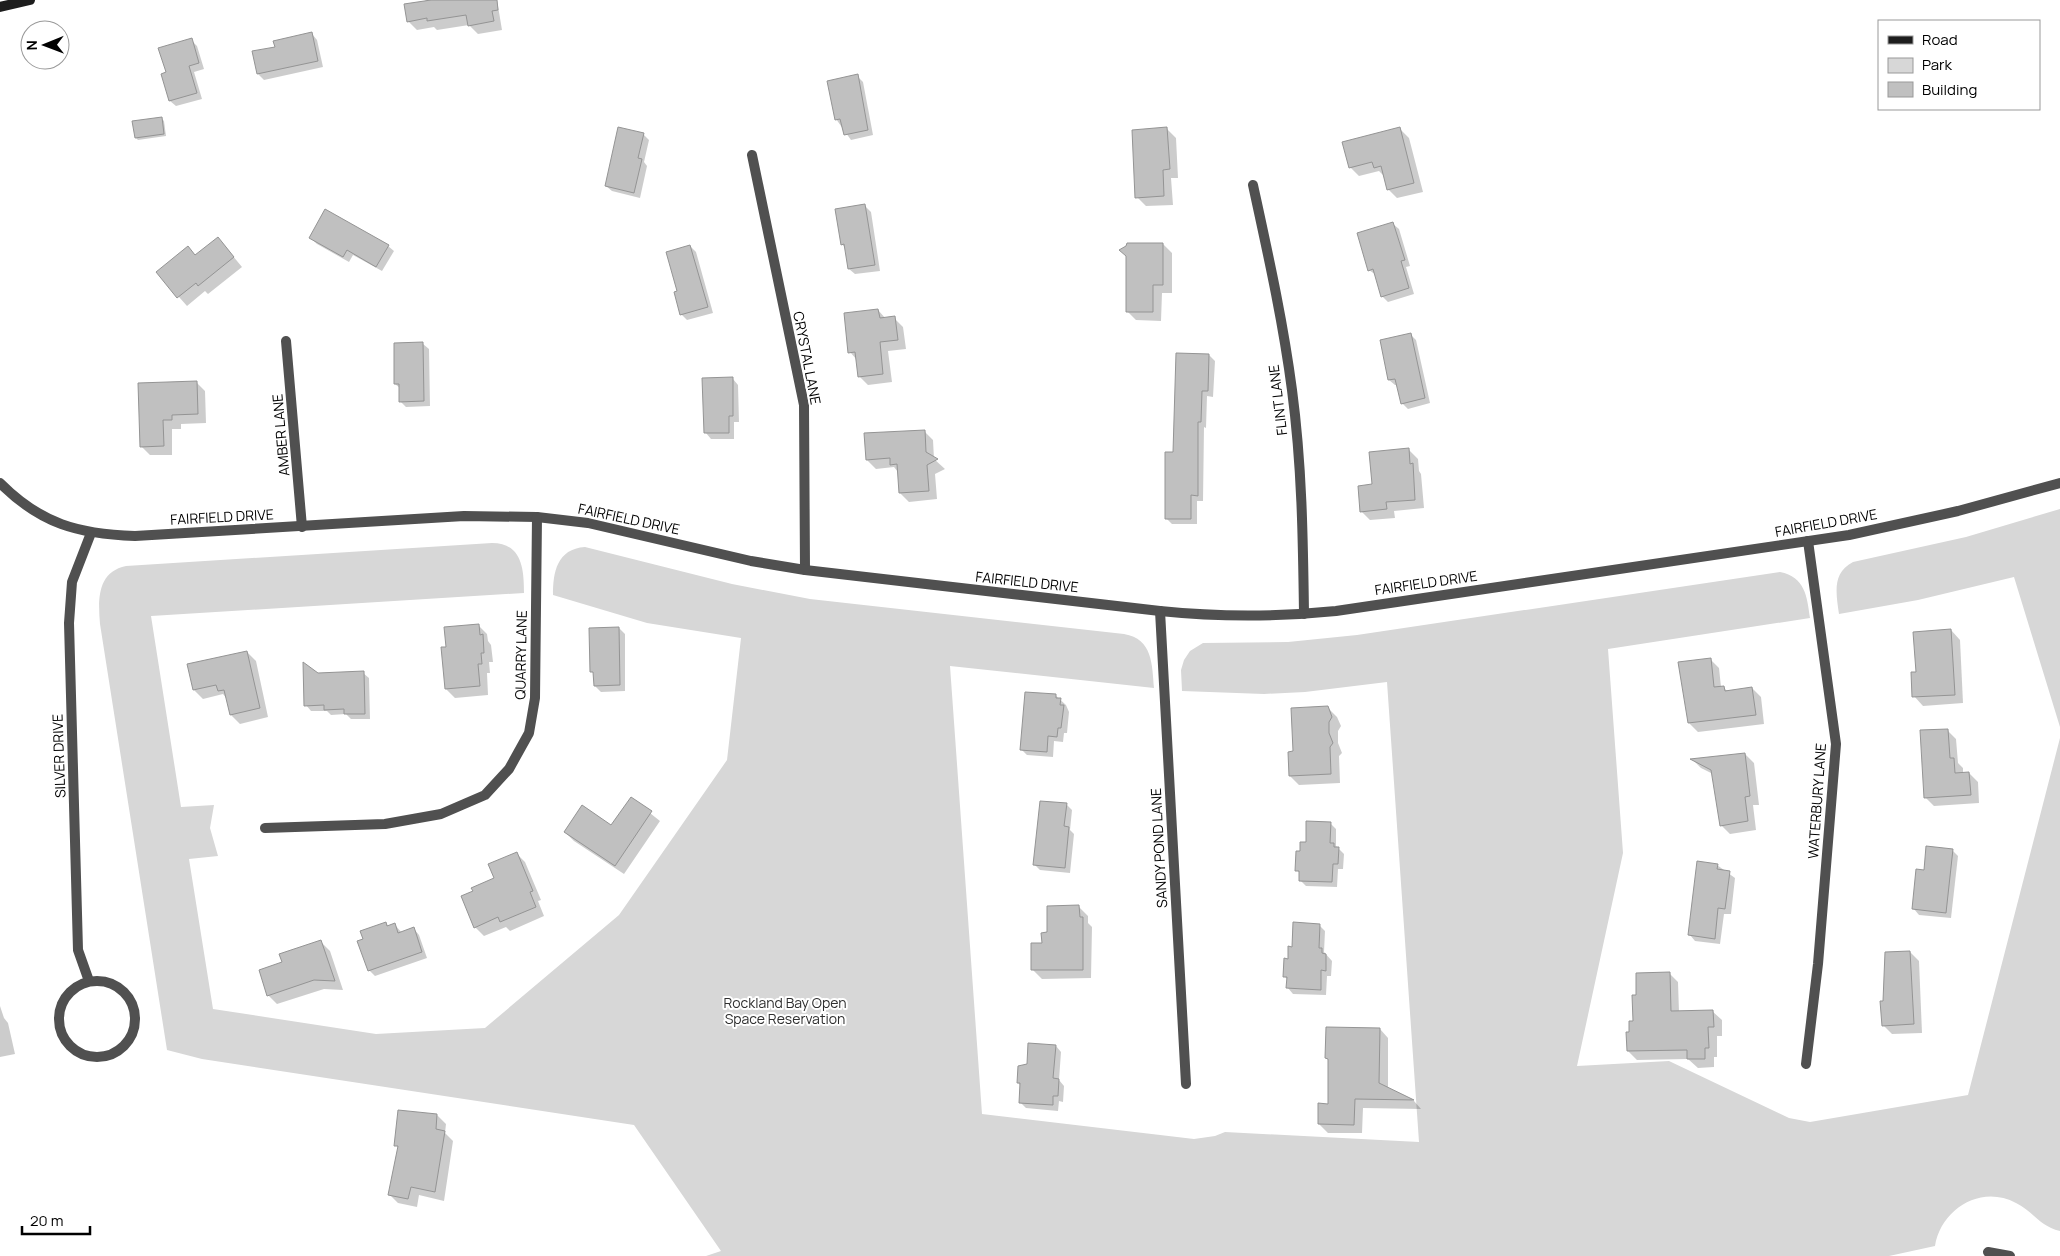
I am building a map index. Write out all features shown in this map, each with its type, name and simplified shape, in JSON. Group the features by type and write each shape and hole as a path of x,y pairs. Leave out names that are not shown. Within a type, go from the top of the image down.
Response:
{"main road":[{"path":"0,7 30,0"}],"street":[{"name":"CRYSTAL LANE","path":"752,155 804,405 805,570"},
{"name":"FLINT LANE","path":"1252,186 1279,306 1292,391 1303,504 1304,614"},
{"name":"AMBER LANE","path":"286,341 302,527"},
{"name":"FAIRFIELD DRIVE","path":"0,483 26,506 46,519 91,533 135,536 464,516 537,517 588,523 751,560 805,570 1203,615 1304,614 1808,541 1949,514 2060,483"},
{"name":"QUARRY LANE","path":"266,828 385,824 441,814 485,795 509,769 529,733 535,698 537,517"},
{"name":"SILVER DRIVE","path":"89,981 78,950 69,623 72,582 91,533"},
{"name":"WATERBURY LANE","path":"1806,1064 1818,964 1836,744 1808,541"},
{"name":"SANDY POND LANE","path":"1160,611 1186,1084"},
{"path":"89,981 101,981 112,984 130,999 134,1011 134,1022 128,1039 116,1052 105,1056 93,1057 81,1054 67,1042 59,1027 59,1015 65,998 78,986 89,981"},
{"path":"1988,1252 2010,1256"}],"green space":[{"path":"2060,509 2060,727 2014,577 1918,600 1839,614 1837,584 1842,572 1853,562 1966,537"},
{"name":"Rockland Bay Open Space Reservation","path":"492,543 510,547 515,552 522,567 524,593 151,616 181,807 214,805 210,828 218,856 189,859 213,1009 376,1034 485,1028 619,915 727,760 741,638 647,623 553,595 554,578 558,563 568,552 585,547 732,584 810,599 1124,634 1141,641 1149,654 1154,688 950,666 982,1114 1194,1139 1215,1136 1225,1132 1419,1142 1387,682 1305,692 1264,694 1182,691 1181,670 1184,660 1190,651 1203,643 1288,642 1357,635 1780,572 1795,578 1800,583 1808,602 1810,618 1608,649 1623,853 1577,1066 1669,1061 1789,1118 1810,1122 1968,1095 2060,738 2060,1231 2047,1226 2028,1210 2016,1203 2003,1198 1989,1196 1977,1198 1954,1211 1945,1221 1935,1246 1889,1256 706,1256 721,1251 634,1125 202,1059 167,1050 100,624 101,588 109,574 116,569 126,566"}],"building":[{"path":"431,0 497,0 498,10 492,11 494,21 468,26 466,15 427,21 427,18 407,22 404,4"},
{"path":"312,32 318,61 257,74 252,51 275,47 273,41"},
{"path":"192,38 199,63 189,66 197,93 169,101 161,74 166,72 158,48"},
{"path":"858,74 868,130 844,135 840,119 835,120 827,81"},
{"path":"162,117 164,134 135,138 132,121"},
{"path":"618,127 644,133 638,158 642,159 634,193 605,186"},
{"path":"1167,127 1170,169 1163,170 1164,196 1135,198 1132,130"},
{"path":"1400,127 1414,183 1387,190 1381,166 1374,168 1372,162 1349,168 1342,142"},
{"path":"865,204 875,265 848,269 844,244 841,245 835,209"},
{"path":"325,209 389,245 376,267 347,250 343,257 309,238"},
{"path":"1393,222 1405,260 1401,261 1409,288 1381,297 1373,269 1368,271 1357,233"},
{"path":"218,237 234,257 198,286 196,283 177,298 156,272 188,246 195,255"},
{"path":"1127,243 1163,243 1163,285 1153,285 1153,312 1126,312 1126,256 1119,250 1126,246"},
{"path":"690,245 708,307 680,315 674,292 677,291 666,252"},
{"path":"878,309 880,318 895,316 898,340 880,342 883,374 858,377 855,352 848,353 844,313"},
{"path":"1411,333 1425,398 1401,404 1395,379 1388,380 1380,340"},
{"path":"423,342 424,401 399,402 399,384 394,384 394,343"},
{"path":"1176,353 1209,354 1208,391 1202,391 1201,422 1198,422 1198,496 1191,495 1191,519 1165,519 1165,452 1173,452"},
{"path":"733,377 733,416 729,416 729,433 704,433 702,378"},
{"path":"197,381 198,414 172,415 172,420 163,420 164,446 140,447 138,383"},
{"path":"925,430 926,452 938,459 927,465 929,491 899,493 897,464 890,465 890,458 866,460 864,433"},
{"path":"1409,448 1410,464 1413,463 1415,500 1386,502 1387,509 1360,512 1358,486 1372,484 1369,452"},
{"path":"479,624 480,635 483,634 484,653 481,653 482,664 478,664 480,686 445,689 441,647 446,647 444,627"},
{"path":"619,627 620,685 594,686 593,672 590,672 589,628"},
{"path":"1951,629 1955,695 1912,697 1911,672 1916,672 1913,632"},
{"path":"247,651 260,708 230,715 224,690 218,691 216,685 193,690 187,664"},
{"path":"1711,658 1714,687 1724,686 1725,691 1752,687 1756,715 1688,723 1678,662"},
{"path":"303,662 318,673 364,671 365,714 344,714 344,709 324,710 324,705 304,706"},
{"path":"1025,692 1056,694 1056,698 1061,698 1060,705 1064,705 1061,728 1058,728 1057,737 1048,736 1047,752 1020,750"},
{"path":"1328,706 1332,717 1329,722 1329,733 1333,743 1330,747 1331,774 1289,776 1288,752 1293,751 1291,708"},
{"path":"1948,729 1950,758 1954,758 1955,773 1969,772 1971,795 1924,798 1920,730"},
{"path":"1745,753 1750,796 1745,797 1748,821 1720,826 1711,770 1690,759"},
{"path":"631,797 652,811 615,866 564,832 582,805 611,825"},
{"path":"1040,801 1067,803 1064,826 1069,827 1065,868 1033,865"},
{"path":"1306,821 1331,822 1330,843 1334,843 1334,847 1339,847 1338,864 1333,864 1332,882 1299,881 1299,871 1295,871 1296,851 1300,851 1300,842 1306,842"},
{"path":"1926,846 1953,849 1946,913 1912,909 1916,869 1924,870"},
{"path":"517,852 533,891 530,892 536,907 500,922 498,917 474,928 461,896 473,891 471,888 494,878 488,864"},
{"path":"1697,861 1718,864 1717,869 1730,871 1725,909 1718,908 1715,939 1688,935"},
{"path":"1079,905 1080,917 1083,917 1083,970 1031,970 1031,943 1042,943 1041,933 1047,932 1047,906"},
{"path":"386,922 387,926 395,923 398,933 414,927 422,952 368,971 357,941 363,939 360,931"},
{"path":"1293,922 1320,924 1319,948 1322,948 1322,953 1326,954 1326,971 1321,970 1321,990 1286,988 1287,977 1283,977 1284,958 1288,959 1288,946 1292,947"},
{"path":"321,940 335,981 314,980 267,996 259,970 282,962 279,954"},
{"path":"1910,951 1914,1024 1882,1026 1880,1001 1883,1001 1885,952"},
{"path":"1670,972 1671,1011 1713,1010 1714,1027 1708,1027 1709,1048 1705,1048 1705,1059 1687,1059 1687,1050 1627,1051 1626,1032 1629,1032 1629,1021 1633,1021 1632,995 1636,995 1636,973"},
{"path":"1326,1027 1380,1028 1379,1083 1414,1100 1355,1099 1354,1125 1318,1124 1318,1103 1328,1104 1328,1059 1325,1058"},
{"path":"1028,1043 1056,1045 1053,1078 1059,1079 1058,1096 1053,1096 1053,1105 1019,1103 1020,1083 1017,1083 1018,1066 1027,1064"},
{"path":"398,1110 437,1114 436,1129 445,1131 435,1192 411,1187 408,1199 388,1195 398,1146 394,1146"}]}
